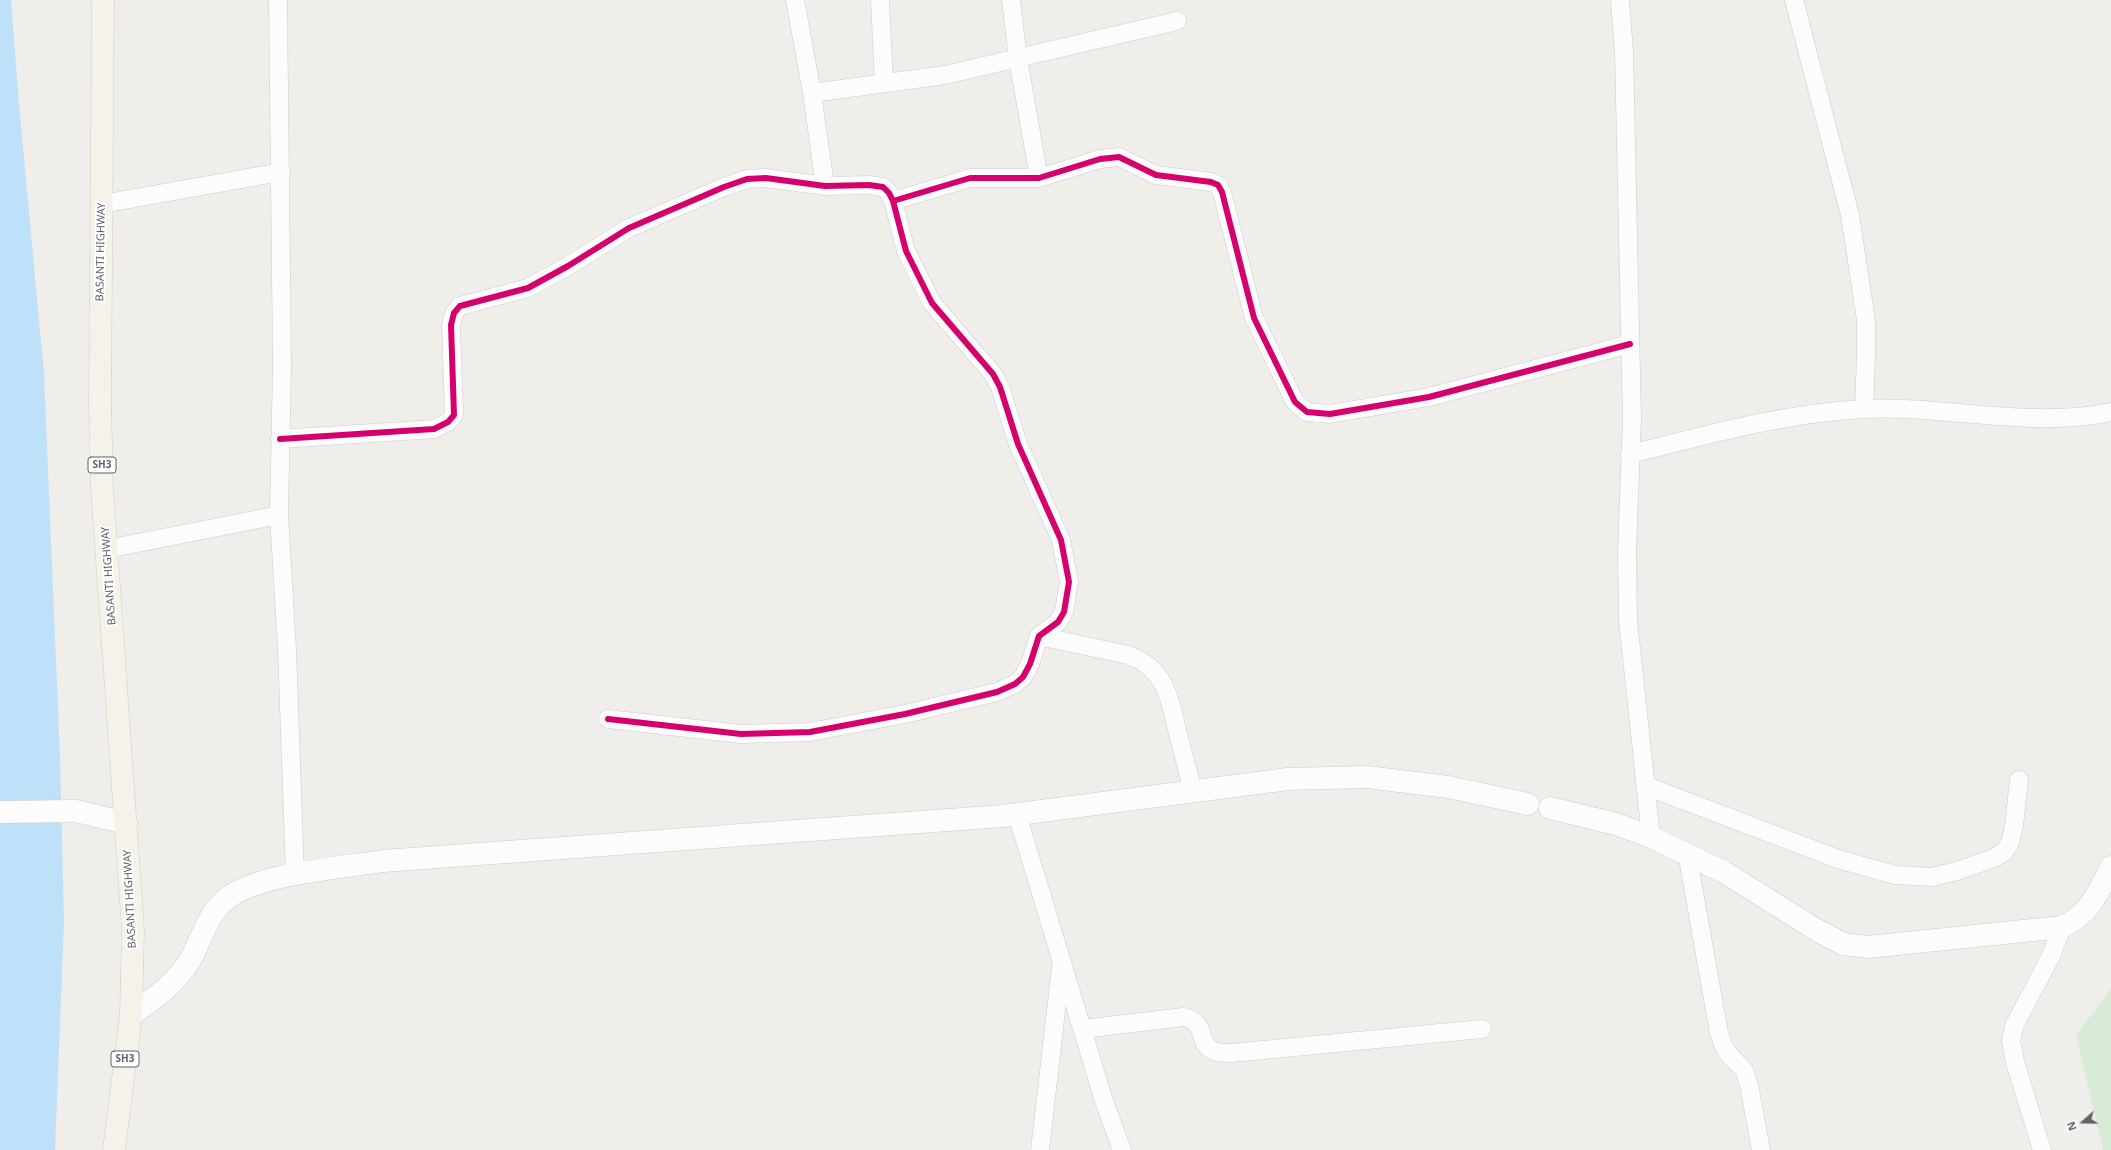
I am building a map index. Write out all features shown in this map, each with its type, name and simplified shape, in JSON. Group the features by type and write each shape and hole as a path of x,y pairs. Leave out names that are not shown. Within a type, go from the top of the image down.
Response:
{"main road":[{"name":"BASANTI HIGHWAY","path":"103,0 100,402 102,488 133,930 131,1015 114,1150"},
{"path":"131,1015 170,985 188,962 212,917 226,899 252,884 295,875 383,861 1017,814 1288,779 1366,777 1448,786 1616,824 1687,852 1724,872 1815,929 1843,944 1868,947 1890,946 2062,927 2076,920 2092,905 2111,867"},
{"path":"0,812 76,811 126,823"}],"street":[{"path":"278,0 282,365 279,515 287,649 295,875"},
{"path":"795,0 812,93 825,186"},
{"path":"880,0 884,84"},
{"path":"1011,0 1018,59 1039,178"},
{"path":"1620,0 1624,52 1630,344 1630,454 1627,551 1628,620 1651,837"},
{"path":"1794,0 1850,215 1866,320 1864,409"},
{"path":"812,93 945,75 1177,21"},
{"path":"893,201 970,178 1039,178 1100,159 1119,157 1149,173 1211,182 1218,185 1222,192 1254,318 1294,402 1307,412 1330,414 1429,397 1630,344"},
{"path":"102,204 281,172"},
{"path":"280,439 434,429 448,422 454,414 451,325 454,313 460,306 528,288 568,266 629,228 724,187 747,179 766,178 825,186 869,185 883,187 889,193 893,201 906,251 932,303 993,374 1000,387 1018,444 1061,540 1069,582 1064,612 1058,622 1039,636 1030,664 1023,677 1015,684 997,692 905,714 810,732 741,734 608,719"},
{"path":"1630,454 1723,431 1810,414 1864,409 1931,409 2030,417 2072,418 2111,412"},
{"path":"107,549 279,515"},
{"path":"1039,636 1128,655 1140,659 1155,671 1169,694 1193,791"},
{"path":"1646,786 1838,859 1895,875 1915,877 1932,876 1957,871 1994,858 2004,852 2010,843 2014,826 2018,780"},
{"path":"1017,814 1082,1029 1122,1150"},
{"path":"1687,852 1719,1033 1724,1047 1744,1070 1749,1085 1761,1150"},
{"path":"2042,1150 2015,1062 2011,1041 2014,1026 2051,956 2062,927"},
{"path":"1040,1150 1062,961"},
{"path":"1082,1029 1184,1017 1193,1019 1199,1024 1201,1036 1207,1046 1216,1052 1232,1053 1482,1029"}],"green space":[{"path":"2111,989 2111,1150 2103,1150 2076,1035"}],"water":[{"path":"0,0 11,0 44,374 60,757 64,922 55,1150 0,1150"}],"cycle path":[{"path":"893,201 970,178 1039,178 1100,159 1119,157 1156,175 1211,182 1218,185 1222,192 1254,318 1295,402 1307,412 1330,414 1429,397 1630,344"},
{"path":"280,439 434,429 448,422 454,415 451,325 454,313 460,306 528,288 568,266 629,228 724,187 747,179 766,178 825,186 869,185 883,187 889,193 893,201 906,251 932,303 993,374 1000,387 1018,444 1061,540 1069,582 1064,612 1058,622 1039,636 1030,664 1023,677 1015,684 997,692 905,714 810,732 741,734 608,719"}]}
